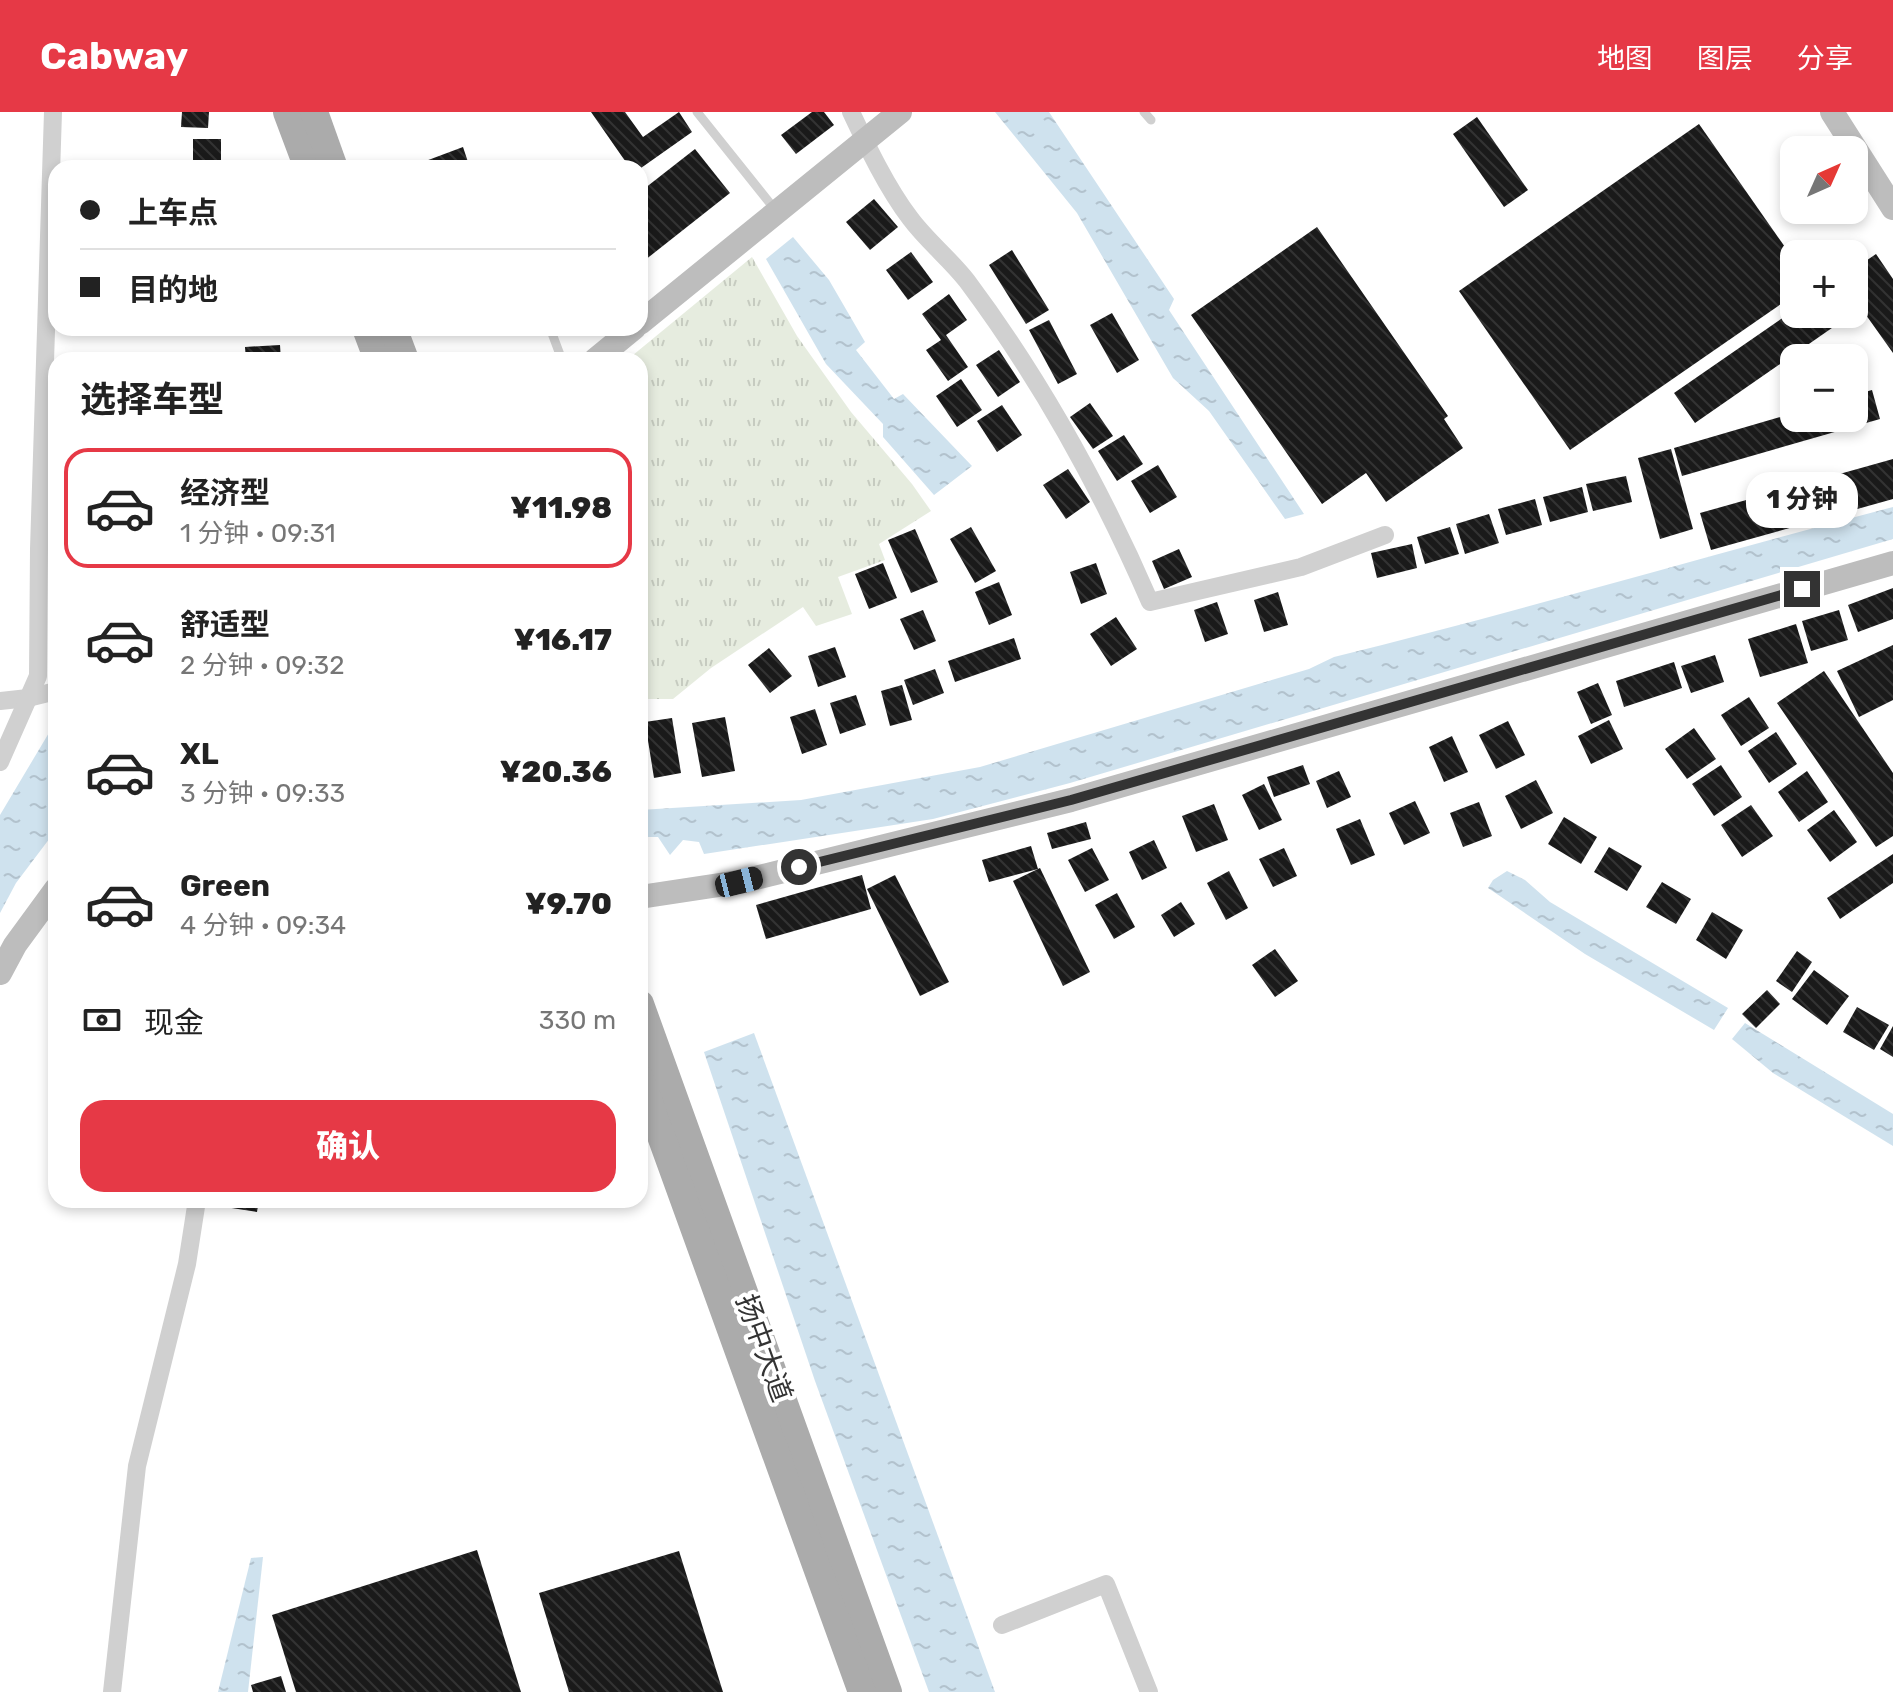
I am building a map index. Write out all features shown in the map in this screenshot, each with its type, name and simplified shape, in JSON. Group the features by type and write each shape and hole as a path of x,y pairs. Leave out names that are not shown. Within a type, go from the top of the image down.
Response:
{"main road":[{"path":"287,112 305,160"},
{"path":"314,112 331,160"},
{"name":"扬中大道","path":"648,1026 888,1692"},
{"name":"扬中大道","path":"648,1100 862,1692"}],"street":[{"path":"52,160 53,112"},
{"path":"851,112 909,217 966,280 1050,403 1120,532 1150,602 1301,567 1385,535"},
{"path":"648,317 900,112"},
{"path":"1832,112 1893,208"},
{"path":"0,762 38,676 48,274"},
{"path":"605,352 624,336"},
{"path":"648,896 739,882 1071,800 1893,563"},
{"path":"0,701 48,693"},
{"path":"0,973 15,945 48,900"},
{"path":"112,1692 137,1466 187,1264 196,1208"},
{"path":"1002,1625 1106,1584 1149,1692"}],"lane":[{"path":"697,112 777,212"}],"green space":[{"path":"752,257 797,336 851,412 931,511 879,544 885,560 838,577 852,614 816,626 803,607 711,668 673,699 648,699 648,352 637,352"}],"water":[{"path":"995,112 1049,112 1174,299 1169,310 1304,514 1285,519 1209,411 1173,378 1077,213"},
{"path":"793,237 829,280 865,342 856,350 894,399 903,394 972,466 934,495 883,437 883,424 826,364 766,259"},
{"path":"1893,507 1893,539 1070,783 933,819 704,854 699,842 683,840 670,855 658,837 648,837 648,810 801,800 980,767 1309,669 1334,657"},
{"path":"48,734 48,841 16,883 0,913 0,815"},
{"path":"1507,871 1525,880 1550,902 1728,1008 1714,1030 1585,954 1488,888 1493,880"},
{"path":"1745,1023 1893,1114 1893,1146 1773,1073 1732,1039"},
{"path":"754,1033 995,1692 929,1692 815,1381 704,1052"},
{"path":"263,1557 248,1692 218,1692 251,1558"}],"building":[{"path":"182,112 209,112 208,128 181,127"},
{"path":"591,112 625,112 643,137 679,112 692,132 648,163 648,160 624,160"},
{"path":"812,112 824,112 834,125 796,154 781,135"},
{"path":"1477,117 1528,190 1504,207 1453,134"},
{"path":"1699,124 1780,240 1780,305 1570,450 1459,291"},
{"path":"193,139 221,139 221,160 193,160"},
{"path":"463,147 467,160 428,160"},
{"path":"695,149 730,193 648,258 648,186"},
{"path":"874,199 898,227 870,250 846,222"},
{"path":"1317,227 1448,416 1444,419 1463,448 1386,502 1366,473 1322,504 1191,315"},
{"path":"1012,250 1049,310 1026,324 989,265"},
{"path":"911,252 933,282 908,300 886,270"},
{"path":"1876,254 1893,279 1893,353 1868,318 1868,259"},
{"path":"949,294 967,320 946,335 968,367 948,381 926,350 941,340 922,314"},
{"path":"1112,313 1139,360 1117,373 1090,325"},
{"path":"1049,320 1077,374 1058,384 1029,330"},
{"path":"1780,320 1780,328 1832,328 1809,344 1780,344 1780,364 1695,423 1674,393"},
{"path":"280,345 280,352 245,352 245,347"},
{"path":"999,350 1020,382 998,397 976,365"},
{"path":"961,379 982,410 957,427 936,396"},
{"path":"1872,390 1880,419 1868,422 1868,391"},
{"path":"1090,403 1113,436 1093,449 1070,417"},
{"path":"1002,405 1022,435 997,452 977,421"},
{"path":"1780,417 1780,432 1835,432 1682,476 1674,448"},
{"path":"1124,435 1143,464 1117,481 1098,451"},
{"path":"1671,449 1693,529 1660,539 1638,458"},
{"path":"1893,459 1893,499 1711,550 1700,513"},
{"path":"1158,465 1177,497 1150,513 1131,481"},
{"path":"1068,469 1090,502 1066,519 1043,485"},
{"path":"1626,476 1632,502 1593,511 1586,484"},
{"path":"1582,487 1588,512 1550,522 1543,497"},
{"path":"1535,499 1542,525 1506,535 1498,509"},
{"path":"1489,514 1499,543 1465,554 1456,524"},
{"path":"971,527 996,571 975,583 950,539"},
{"path":"1450,527 1459,554 1425,564 1417,537"},
{"path":"915,529 938,582 911,593 888,540"},
{"path":"1412,544 1417,568 1377,578 1371,553"},
{"path":"1179,549 1192,577 1164,589 1152,561"},
{"path":"883,563 897,598 869,609 855,574"},
{"path":"1096,563 1107,594 1081,604 1070,572"},
{"path":"999,582 1012,615 989,625 975,592"},
{"path":"1893,588 1893,619 1858,632 1848,605"},
{"path":"1278,592 1288,625 1264,632 1254,600"},
{"path":"1217,602 1228,634 1205,642 1194,610"},
{"path":"923,610 936,641 914,650 900,619"},
{"path":"1839,610 1848,640 1811,651 1802,621"},
{"path":"1116,617 1137,649 1111,666 1090,634"},
{"path":"1796,624 1808,663 1760,677 1748,639"},
{"path":"1014,638 1021,659 955,682 948,661"},
{"path":"1893,645 1893,700 1859,717 1837,671"},
{"path":"835,647 846,677 818,687 808,656"},
{"path":"769,648 792,676 770,693 748,665"},
{"path":"1715,655 1724,682 1691,693 1681,666"},
{"path":"1674,662 1682,688 1624,707 1616,681"},
{"path":"935,669 944,693 913,705 904,680"},
{"path":"1824,671 1893,773 1893,836 1876,847 1777,703"},
{"path":"1598,683 1612,715 1591,724 1577,692"},
{"path":"902,685 912,720 890,726 881,691"},
{"path":"856,695 866,725 840,734 830,703"},
{"path":"1749,697 1769,728 1741,746 1721,715"},
{"path":"815,709 827,745 802,754 790,717"},
{"path":"725,717 735,771 702,777 692,723"},
{"path":"672,718 681,773 654,778 648,722"},
{"path":"1609,720 1623,749 1591,764 1578,736"},
{"path":"1508,721 1525,755 1496,769 1479,735"},
{"path":"1694,728 1716,759 1687,779 1665,749"},
{"path":"1776,732 1797,764 1769,783 1748,751"},
{"path":"1452,736 1468,772 1444,782 1429,747"},
{"path":"1303,765 1310,784 1274,797 1267,777"},
{"path":"1721,765 1742,797 1714,816 1692,784"},
{"path":"1339,771 1351,797 1327,808 1316,781"},
{"path":"1807,771 1828,802 1799,822 1778,792"},
{"path":"1536,780 1553,813 1521,829 1505,796"},
{"path":"1264,784 1282,820 1259,830 1242,795"},
{"path":"1415,801 1430,833 1404,845 1389,813"},
{"path":"1479,802 1492,836 1463,847 1450,813"},
{"path":"1214,804 1228,840 1196,852 1182,816"},
{"path":"1751,805 1773,836 1742,857 1721,825"},
{"path":"1834,810 1857,842 1830,862 1807,830"},
{"path":"1564,817 1597,837 1581,864 1548,844"},
{"path":"1360,819 1375,855 1351,865 1336,829"},
{"path":"1086,822 1091,839 1052,849 1047,833"},
{"path":"1154,840 1167,868 1142,880 1129,852"},
{"path":"1031,846 1038,869 989,882 982,860"},
{"path":"1609,847 1642,866 1627,891 1594,872"},
{"path":"1092,848 1109,880 1085,892 1068,860"},
{"path":"1284,848 1297,876 1273,887 1259,859"},
{"path":"1893,854 1893,883 1840,919 1827,898"},
{"path":"1040,868 1090,972 1063,986 1013,881"},
{"path":"1229,871 1248,908 1226,920 1207,883"},
{"path":"862,875 871,909 766,939 756,905"},
{"path":"895,875 949,982 920,996 867,889"},
{"path":"1662,882 1691,899 1676,924 1646,907"},
{"path":"1117,893 1135,927 1114,939 1095,905"},
{"path":"1181,902 1195,924 1174,937 1161,915"},
{"path":"1712,912 1743,930 1726,959 1696,940"},
{"path":"1275,949 1298,981 1275,997 1252,965"},
{"path":"1797,951 1812,962 1792,992 1776,981"},
{"path":"1814,970 1849,996 1827,1025 1792,999"},
{"path":"1767,990 1780,1004 1756,1028 1742,1014"},
{"path":"1857,1007 1889,1025 1874,1050 1843,1032"},
{"path":"1893,1026 1893,1057 1880,1049"},
{"path":"231,1208 258,1208 257,1212"},
{"path":"477,1550 521,1692 296,1692 272,1615"},
{"path":"679,1551 723,1692 569,1692 539,1593"},
{"path":"281,1676 286,1692 253,1692 251,1685"}],"route":[{"path":"799,867 1071,800 1802,589"}]}
